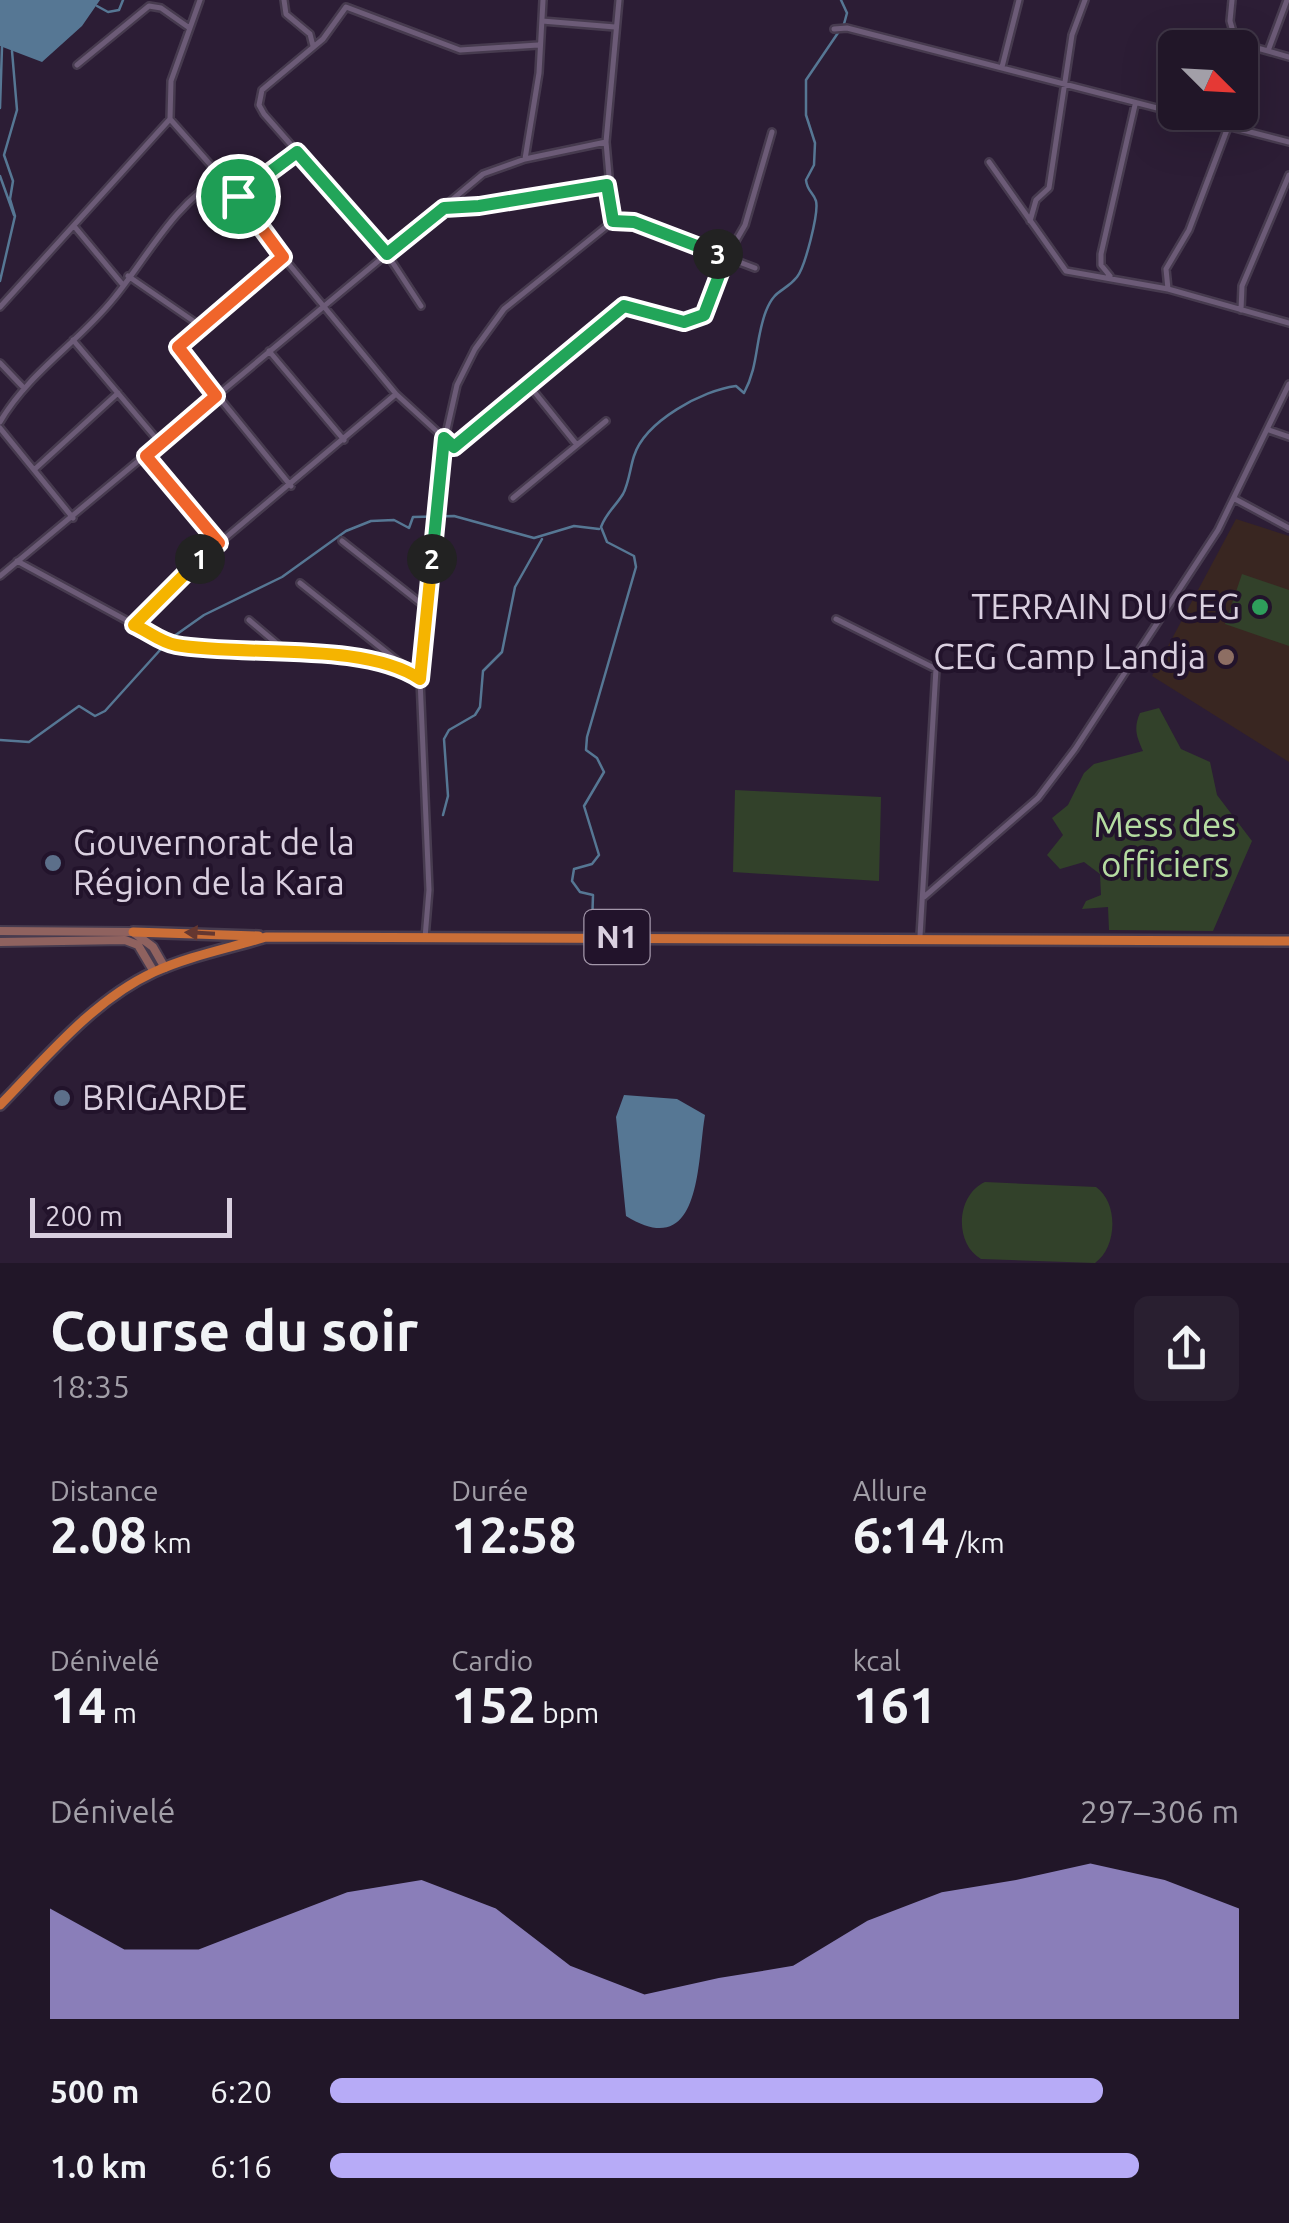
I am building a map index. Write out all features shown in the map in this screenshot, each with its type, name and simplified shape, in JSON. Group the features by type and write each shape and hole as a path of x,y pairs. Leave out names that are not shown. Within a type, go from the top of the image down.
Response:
{"highway":[{"path":"133,932 266,937"},
{"name":"N1","path":"0,1105 79,1026 159,970 266,937 920,936 1289,941"}],"main road":[{"path":"0,931 133,932 153,947 159,970"},
{"path":"38,942 39,931"},
{"path":"0,942 132,942 159,970"}],"street":[{"path":"0,307 170,119 171,81 200,0"},
{"path":"284,0 286,14 310,34 313,46"},
{"path":"525,158 539,73 542,0"},
{"path":"613,221 606,142 619,0"},
{"path":"1002,67 1019,0"},
{"path":"1030,222 1036,200 1049,188 1072,35 1085,0"},
{"path":"1232,0 1230,21 1236,42 1289,57"},
{"path":"1268,51 1287,0"},
{"path":"76,65 149,6 161,8 188,27"},
{"path":"421,306 387,254 264,114 259,97 262,90 323,39 346,6 460,50 538,45"},
{"path":"542,21 615,27"},
{"path":"834,29 1002,67 1158,110"},
{"path":"1112,279 1102,265 1101,254 1135,104"},
{"path":"170,119 238,196 396,394 454,447 624,306 684,322 704,315 726,257 745,225 772,132"},
{"path":"1168,289 1166,269 1190,230 1227,130"},
{"path":"1240,130 1289,142"},
{"path":"0,576 483,174 525,158 606,142"},
{"path":"238,196 297,152"},
{"path":"989,162 1066,271 1168,289 1289,324"},
{"path":"1241,310 1242,286 1289,175"},
{"path":"72,518 0,425 22,386 73,340 188,206 222,177"},
{"path":"444,208 607,185"},
{"path":"425,938 429,890 420,679 444,438 457,384 492,324 583,241 613,221 634,222 755,268"},
{"path":"74,226 123,285"},
{"path":"283,257 178,347 291,486"},
{"path":"128,276 202,327"},
{"path":"73,340 160,443"},
{"path":"269,350 344,440"},
{"path":"0,363 22,386"},
{"path":"528,384 577,445"},
{"path":"924,897 1038,798 1129,668 1234,499 1289,384"},
{"path":"35,469 118,393"},
{"path":"134,625 166,588 396,394"},
{"path":"512,498 606,422"},
{"path":"1269,430 1289,438"},
{"path":"146,456 219,543"},
{"path":"1234,499 1289,528"},
{"path":"342,542 428,608"},
{"path":"17,561 167,642 284,650 402,667"},
{"path":"300,583 420,679"},
{"path":"836,619 936,669 920,936"},
{"path":"250,620 284,650"}],"shaded area":[{"name":"CEG Camp Landja","path":"1236,519 1289,536 1289,762 1152,676"}],"green space":[{"name":"TERRAIN DU CEG","path":"1242,574 1289,590 1289,646 1225,624"},
{"name":"Mess des officiers","path":"1159,708 1181,749 1210,762 1217,795 1252,841 1213,931 1109,930 1108,907 1082,909 1086,901 1101,895 1100,874 1084,862 1060,869 1047,855 1063,835 1052,818 1068,805 1084,773 1094,764 1143,751 1137,733 1140,713"},
{"path":"735,790 881,797 879,881 733,872"},
{"path":"985,1182 1096,1187 1112,1214 1108,1247 1095,1263 981,1259 966,1242 962,1219 969,1197"}],"water":[{"path":"0,0 100,0 82,26 42,62 0,46"},
{"path":"624,1095 677,1099 705,1115 691,1200 682,1217 669,1227 651,1227 626,1216 616,1117"}],"waterway":[{"path":"97,6 108,12 119,10 123,0"},
{"path":"592,926 593,895 580,892 572,881 574,869 592,864 599,855 584,806 604,772 597,758 586,750 587,737 636,567 634,556 607,542 601,527 623,494 634,456 650,431 677,409 708,394 736,386 744,393 769,304 800,271 811,240 816,207 806,180 814,165 815,143 806,115 806,80 844,24 847,13 841,0"},
{"path":"0,108 2,47"},
{"path":"0,281 15,216 10,199 13,181 4,155 17,110 12,51"},
{"path":"0,176 14,215"},
{"path":"0,740 29,742 79,706 95,716 105,711 170,639 204,615 282,577 346,531 371,521 394,520 409,528 413,517 454,516 534,538 574,526 599,529"},
{"path":"443,815 448,796 444,739 449,730 475,715 480,707 483,671 502,652 515,587 542,539"}],"place":[{"name":"TERRAIN DU CEG","path":"1260,607"},
{"name":"CEG Camp Landja","path":"1226,657"},
{"name":"Gouvernorat de la Région de la Kara","path":"53,863"},
{"name":"BRIGARDE","path":"62,1098"}],"route":[{"path":"297,152 387,254 444,208 607,185 613,221 634,222 726,257 704,315 684,322 624,306 454,447 444,438 420,679 402,667 328,656 170,644 134,625 166,588 219,543 146,456 216,396 178,347 283,257 238,196 297,152"}]}
